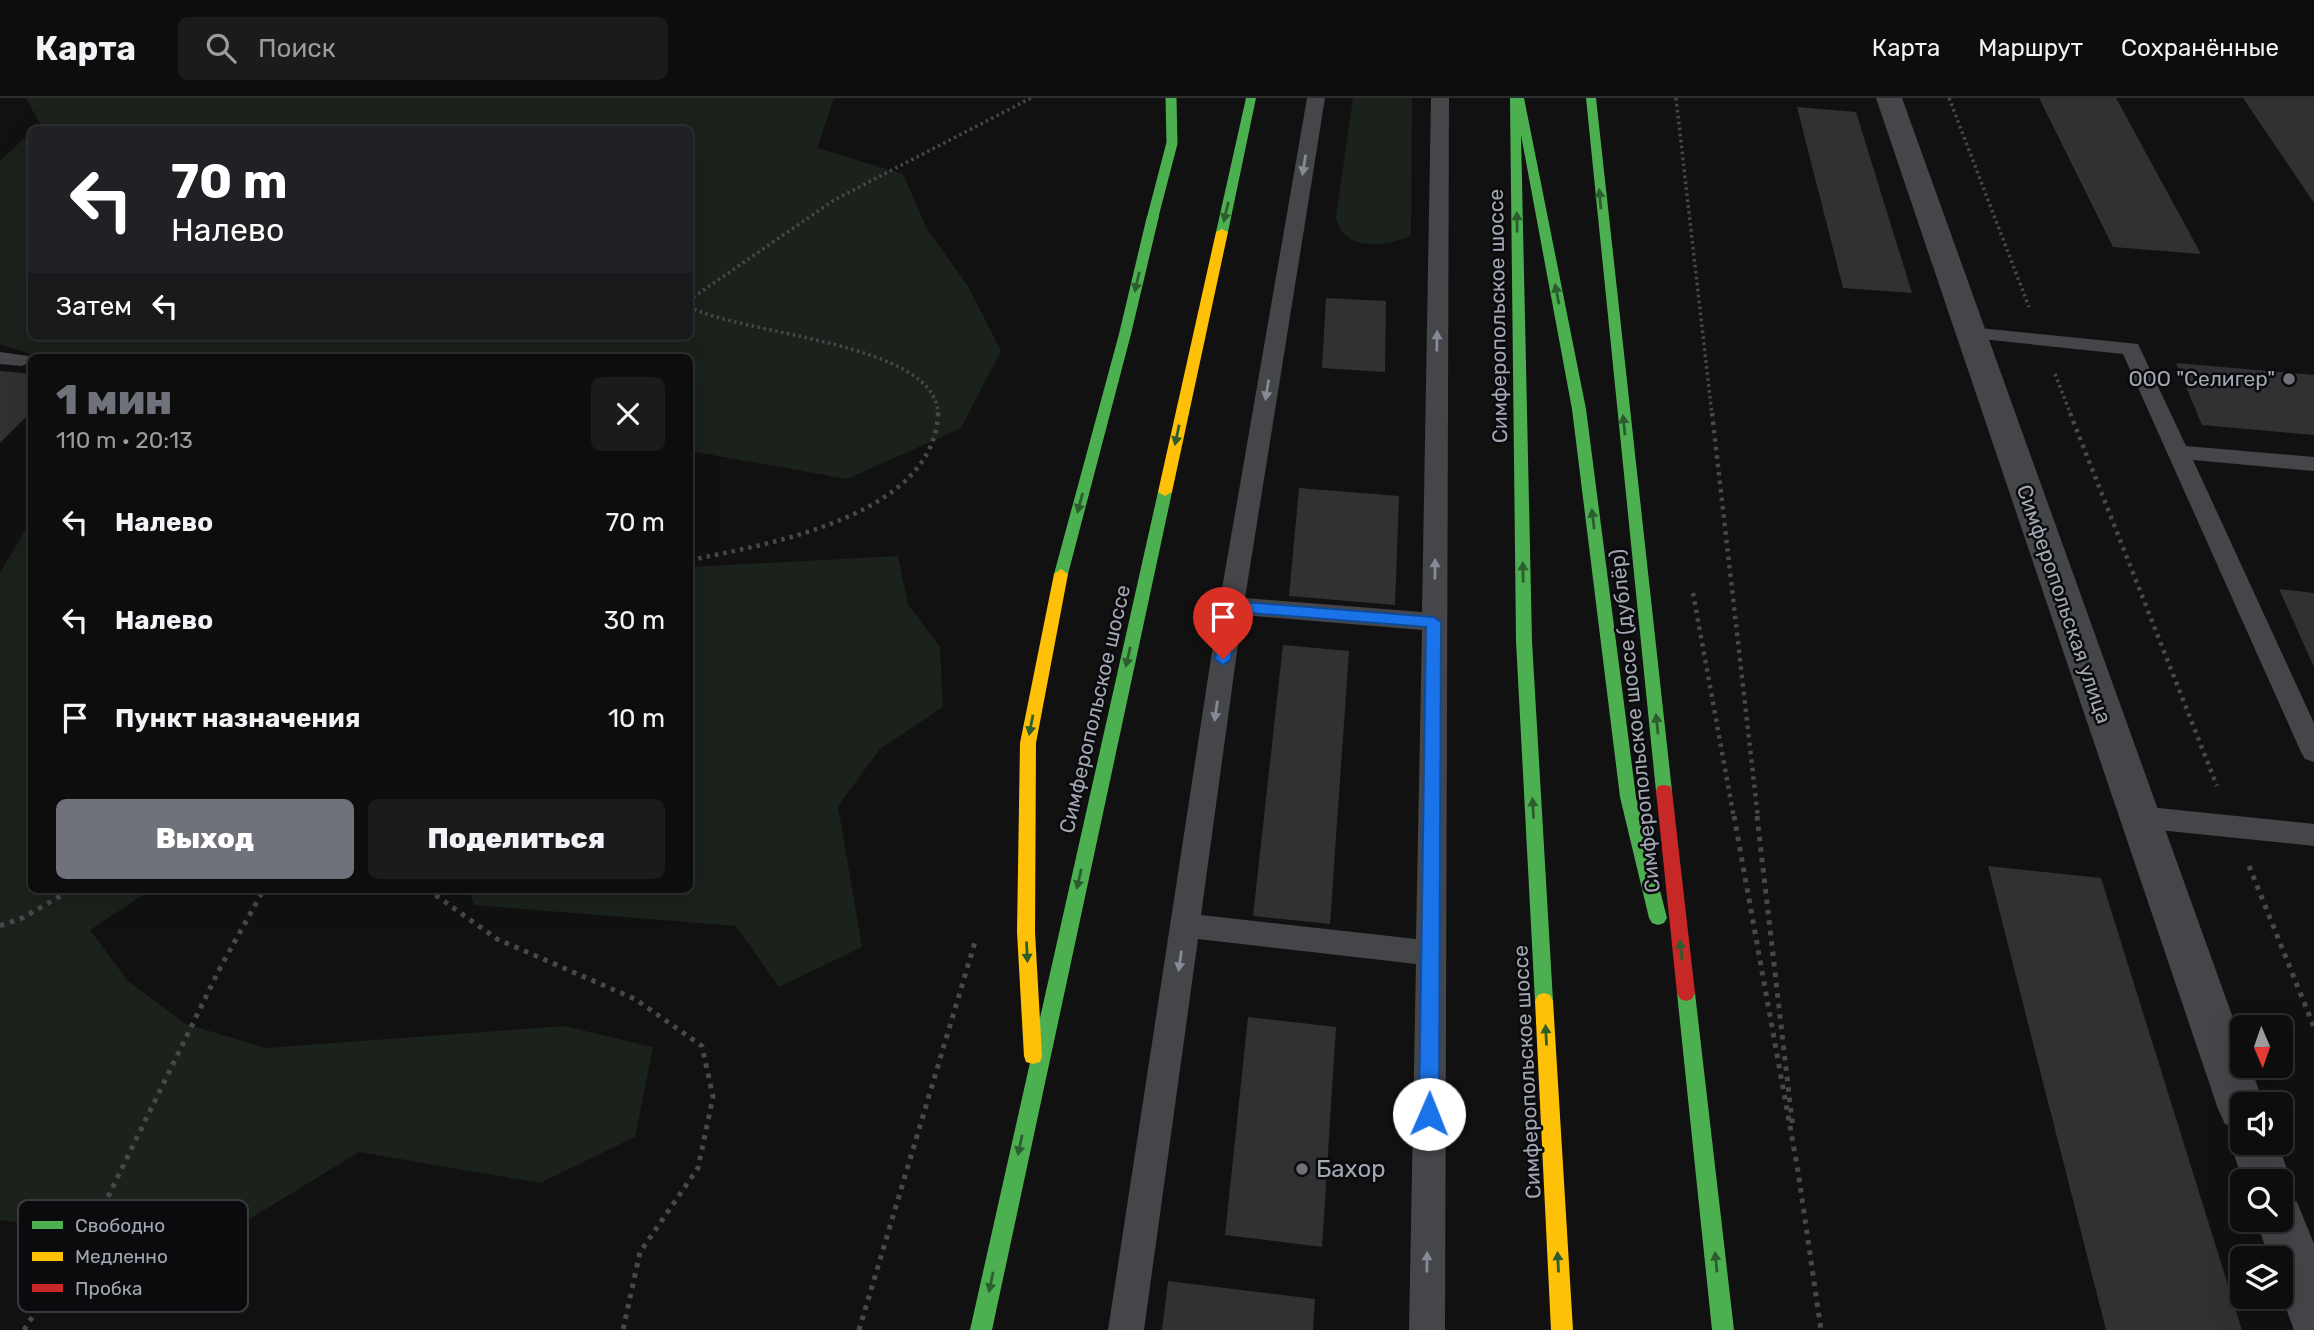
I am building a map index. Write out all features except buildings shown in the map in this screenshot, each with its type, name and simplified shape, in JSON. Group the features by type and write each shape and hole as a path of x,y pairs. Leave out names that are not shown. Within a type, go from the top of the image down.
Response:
{"main road":[{"path":"1034,1078 1026,932 1028,743 1057,589 1172,148 1175,108 1171,98"},
{"name":"Симферопольское шоссе","path":"981,1330 1034,1078 1251,98"},
{"path":"1517,98 1579,409 1628,797 1694,1067"},
{"name":"Симферопольское шоссе","path":"1517,98 1524,641 1562,1330"},
{"name":"Симферопольское шоссе (дублёр)","path":"1592,102 1601,211 1723,1330"}],"street":[{"name":"Симферопольская улица","path":"1889,98 2236,1092"},
{"path":"2285,1232 2314,1315"}],"lane":[{"path":"1126,1330 1231,606 1316,98"},
{"path":"1427,1330 1440,98"},
{"path":"1969,333 2131,348 2314,752"},
{"path":"0,358 22,360"},
{"path":"2178,452 2314,464"},
{"path":"1231,606 1434,622"},
{"path":"2139,817 2314,835"},
{"path":"1185,925 1431,953"}],"path":[{"path":"693,297 834,200 1031,98"},
{"path":"1676,98 1797,1171"},
{"path":"1949,98 2233,827 2314,1027"},
{"path":"693,308 735,324 837,345 891,363 922,383 938,405 938,428 925,463 905,484 869,506 763,545 693,559"},
{"path":"1691,580 1797,1171 1821,1330"},
{"path":"0,926 22,918 66,893"},
{"path":"106,1200 220,968 262,893"},
{"path":"433,893 497,939 635,999 702,1046 713,1097 698,1168 640,1252 623,1330"},
{"path":"24,1330 36,1312"}],"shaded area":[{"path":"26,98 834,98 817,148 903,174 927,229 968,286 1001,351 961,428 847,479 693,452 693,354 29,354 0,344 0,161 28,135 28,340 693,340 693,126 38,126 40,124"},
{"path":"1353,98 1412,98 1411,236 1401,240 1378,244 1356,241 1340,228 1336,217"},
{"path":"28,525 28,893 146,893 90,930 128,981 186,1024 266,1048 564,1026 653,1047 635,1137 540,1183 359,1152 248,1220 248,1200 18,1200 18,1223 0,1220 0,573"},
{"path":"898,556 908,604 940,647 943,707 880,749 838,806 862,947 779,987 736,926 474,905 470,893 693,893 693,567"}],"traffic: fast":[{"path":"1153,216 1172,143 1174,128 1171,98"},
{"path":"1222,232 1251,98"},
{"path":"1515,98 1524,641 1544,1001"},
{"path":"1519,98 1579,409 1628,797 1658,918"},
{"path":"1591,98 1664,791"},
{"path":"1061,574 1125,334 1153,216"},
{"path":"981,1330 1165,492"},
{"path":"1686,993 1723,1330"}],"traffic: slow":[{"path":"1165,492 1222,232"},
{"path":"1033,1056 1026,932 1028,743 1061,574"},
{"path":"1544,1001 1562,1330"}],"traffic: jam":[{"path":"1664,791 1686,993"}],"place":[{"name":"ООО \"Селигер\"","path":"2289,379"},
{"name":"Бахор","path":"1302,1169"}],"route":[{"path":"1223,659 1231,606 1434,622 1429,1114"}]}
